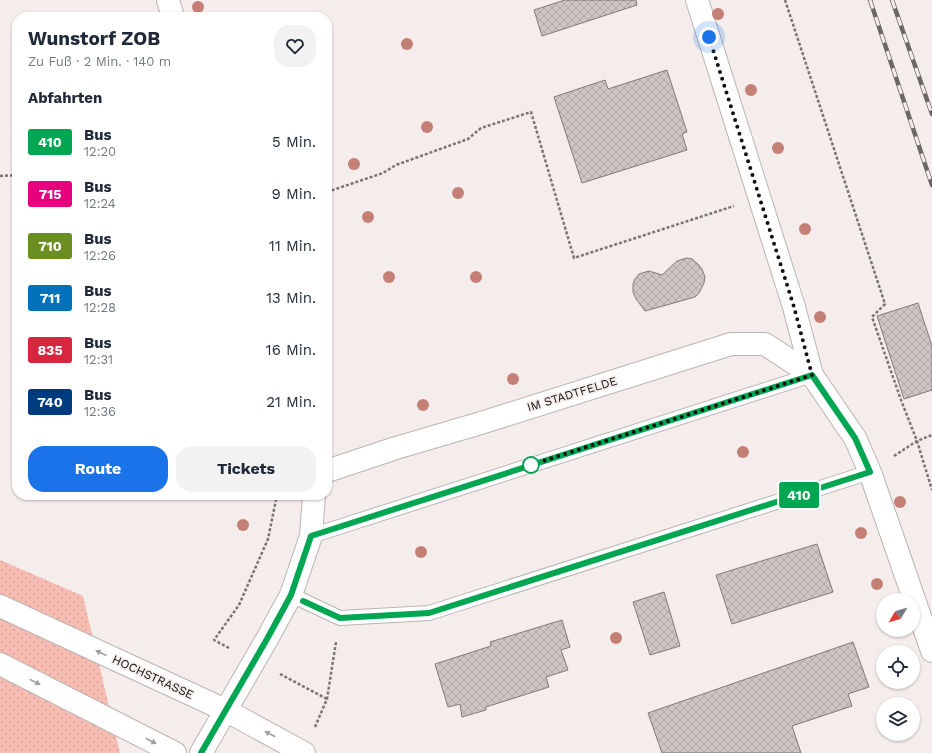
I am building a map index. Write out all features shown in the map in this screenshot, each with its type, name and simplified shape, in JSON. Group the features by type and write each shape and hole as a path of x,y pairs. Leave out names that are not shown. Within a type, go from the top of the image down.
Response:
{"street":[{"path":"168,0 172,12"},
{"path":"697,0 794,307 812,375 855,438 870,472 932,651"},
{"name":"IM STADTFELDE","path":"332,470 396,448 488,421 731,344 765,344 812,375"},
{"path":"201,753 291,595 311,536 314,500"},
{"name":"HOCHSTRASSE","path":"0,606 226,710 302,752"},
{"path":"0,664 175,753"}],"lane":[{"path":"311,536 812,375"},
{"path":"291,595 340,618 429,613 870,472"}],"path":[{"path":"785,0 885,304 872,317 917,441 932,490"},
{"path":"332,190 383,174 396,165 468,139 481,128 531,112 574,258 759,198"},
{"path":"0,176 12,175"},
{"path":"870,472 917,441 932,435"},
{"path":"302,752 328,699 340,618"}],"shaded area":[{"path":"0,560 83,596 120,753 0,753"}],"building":[{"path":"565,0 636,0 637,5 542,36 534,10"},
{"path":"667,70 687,132 682,134 687,150 582,183 554,97 605,80 608,89"},
{"path":"687,258 692,259 698,264 705,277 699,293 695,297 645,311 636,299 633,292 633,284 635,279 639,274 649,271 662,275 677,261"},
{"path":"918,303 932,346 932,390 904,399 877,316"},
{"path":"817,544 833,592 732,624 716,575"},
{"path":"664,592 680,646 650,655 633,602"},
{"path":"562,620 570,647 561,650 568,670 546,677 549,687 486,707 486,710 462,717 460,704 448,707 435,664 491,646 490,642"},
{"path":"853,642 869,687 848,694 852,706 792,726 801,753 662,753 648,713"}],"railway":[{"path":"870,0 932,185"},
{"path":"892,0 932,114"}],"bus line":[{"name":"410","path":"201,753 291,595 311,536 812,375 855,438 870,472 429,613 340,618 303,601"}],"route":[{"path":"531,465 524,467 812,375 794,307 709,37"}]}
